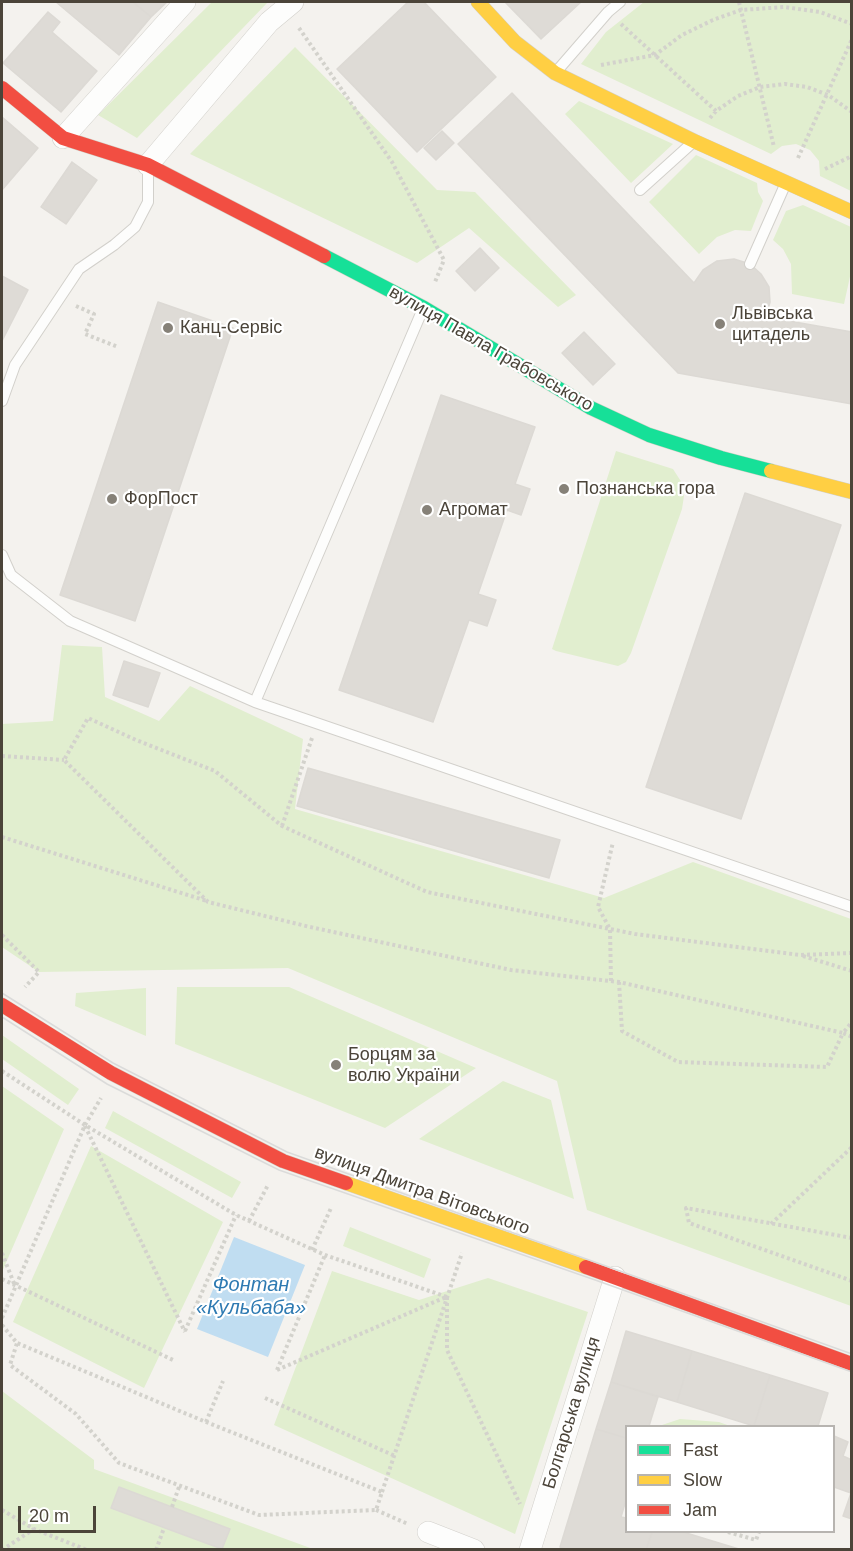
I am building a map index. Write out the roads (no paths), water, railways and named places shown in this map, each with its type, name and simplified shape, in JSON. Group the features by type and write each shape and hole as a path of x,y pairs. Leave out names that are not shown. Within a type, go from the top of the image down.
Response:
{"street":[{"path":"63,138 185,2"},
{"path":"478,2 515,42 555,73 694,141 852,213"},
{"path":"148,165 269,22 289,5"},
{"name":"вулиця Павла Грабовського","path":"2,88 63,138 148,165 424,308 591,408 649,435 721,458 852,492"},
{"name":"вулиця Дмитра Вітовського","path":"2,1005 111,1073 283,1161 615,1277 852,1364"},
{"name":"Болгарська вулиця","path":"532,1542 615,1277"},
{"path":"428,1532 474,1550"}],"lane":[{"path":"555,73 608,12 620,2"},
{"path":"640,190 694,141"},
{"path":"2,401 15,365 79,269 114,245 135,227 148,202 148,165"},
{"path":"750,264 784,182"},
{"path":"255,702 424,308"},
{"path":"2,555 11,575 70,621 255,702 852,907"}],"water":[{"name":"Фонтан «Кульбаба»","path":"234,1237 305,1265 268,1357 197,1329"}],"tram line":[{"path":"2,993 113,1063 287,1152 852,1354"},
{"path":"2,1017 107,1084 279,1170 852,1372"}],"place":[{"name":"Львівська цитадель","path":"720,324"},
{"name":"Канц-Сервіс","path":"168,328"},
{"name":"Познанська гора","path":"564,489"},
{"name":"ФорПост","path":"112,499"},
{"name":"Агромат","path":"427,510"},
{"name":"Борцям за волю України","path":"336,1065"}]}
